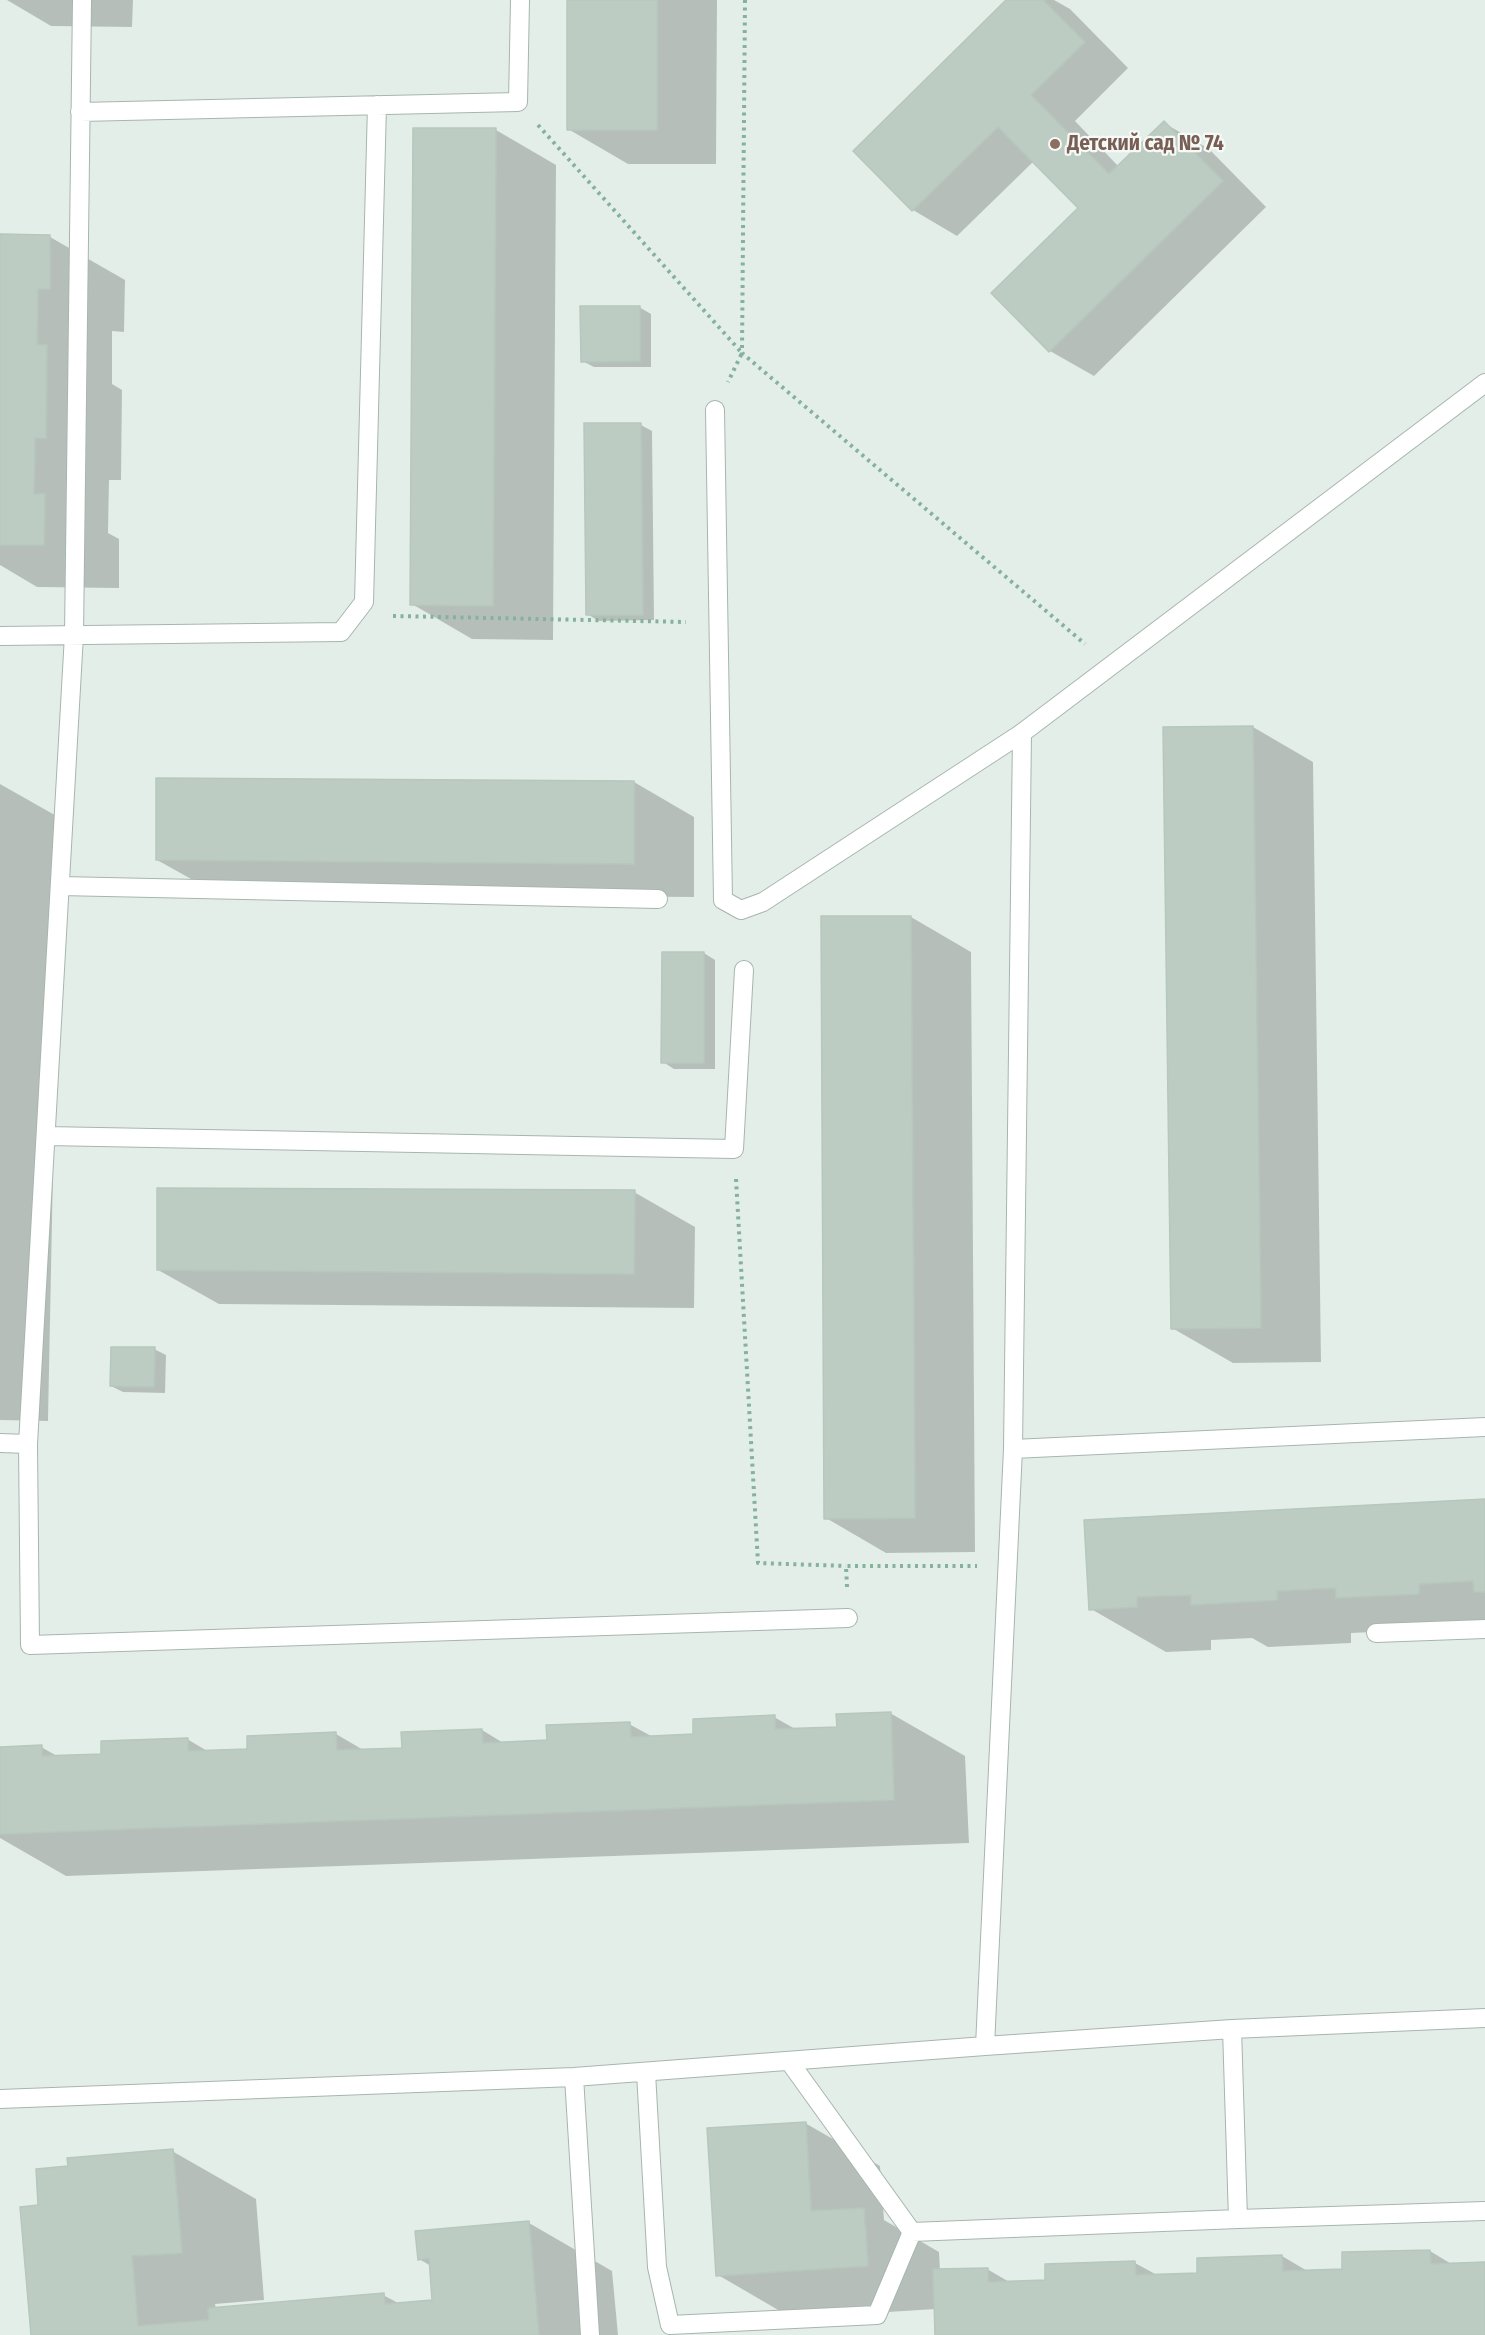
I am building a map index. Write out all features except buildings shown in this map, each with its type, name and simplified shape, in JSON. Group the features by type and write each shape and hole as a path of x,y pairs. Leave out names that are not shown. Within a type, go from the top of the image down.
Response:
{"street":[{"path":"82,0 74,634 28,1444 30,1645 848,1618"},
{"path":"80,111 518,102 520,0"},
{"path":"0,636 341,632 364,602 377,105"},
{"path":"715,410 723,900 741,910 764,902 1022,733 1485,383"},
{"path":"985,2046 1012,1449 1022,733"},
{"path":"60,886 658,899"},
{"path":"46,1136 734,1149 744,970"},
{"path":"1012,1449 1485,1427"},
{"path":"0,1443 28,1444"},
{"path":"1376,1633 1485,1629"},
{"path":"0,2099 574,2077 1232,2029 1485,2018"},
{"path":"1232,2029 1238,2219"},
{"path":"789,2061 912,2232"},
{"path":"646,2073 657,2267 670,2325 877,2315 912,2232"},
{"path":"574,2077 590,2335"},
{"path":"912,2232 1485,2211"}],"path":[{"path":"742,353 746,0"},
{"path":"518,102 742,353 1111,666"},
{"path":"353,616 718,622"},
{"path":"734,1149 758,1563 1007,1567"},
{"path":"846,1566 848,1618"}],"place":[{"name":"Детский сад № 74","path":"1055,144"}]}
